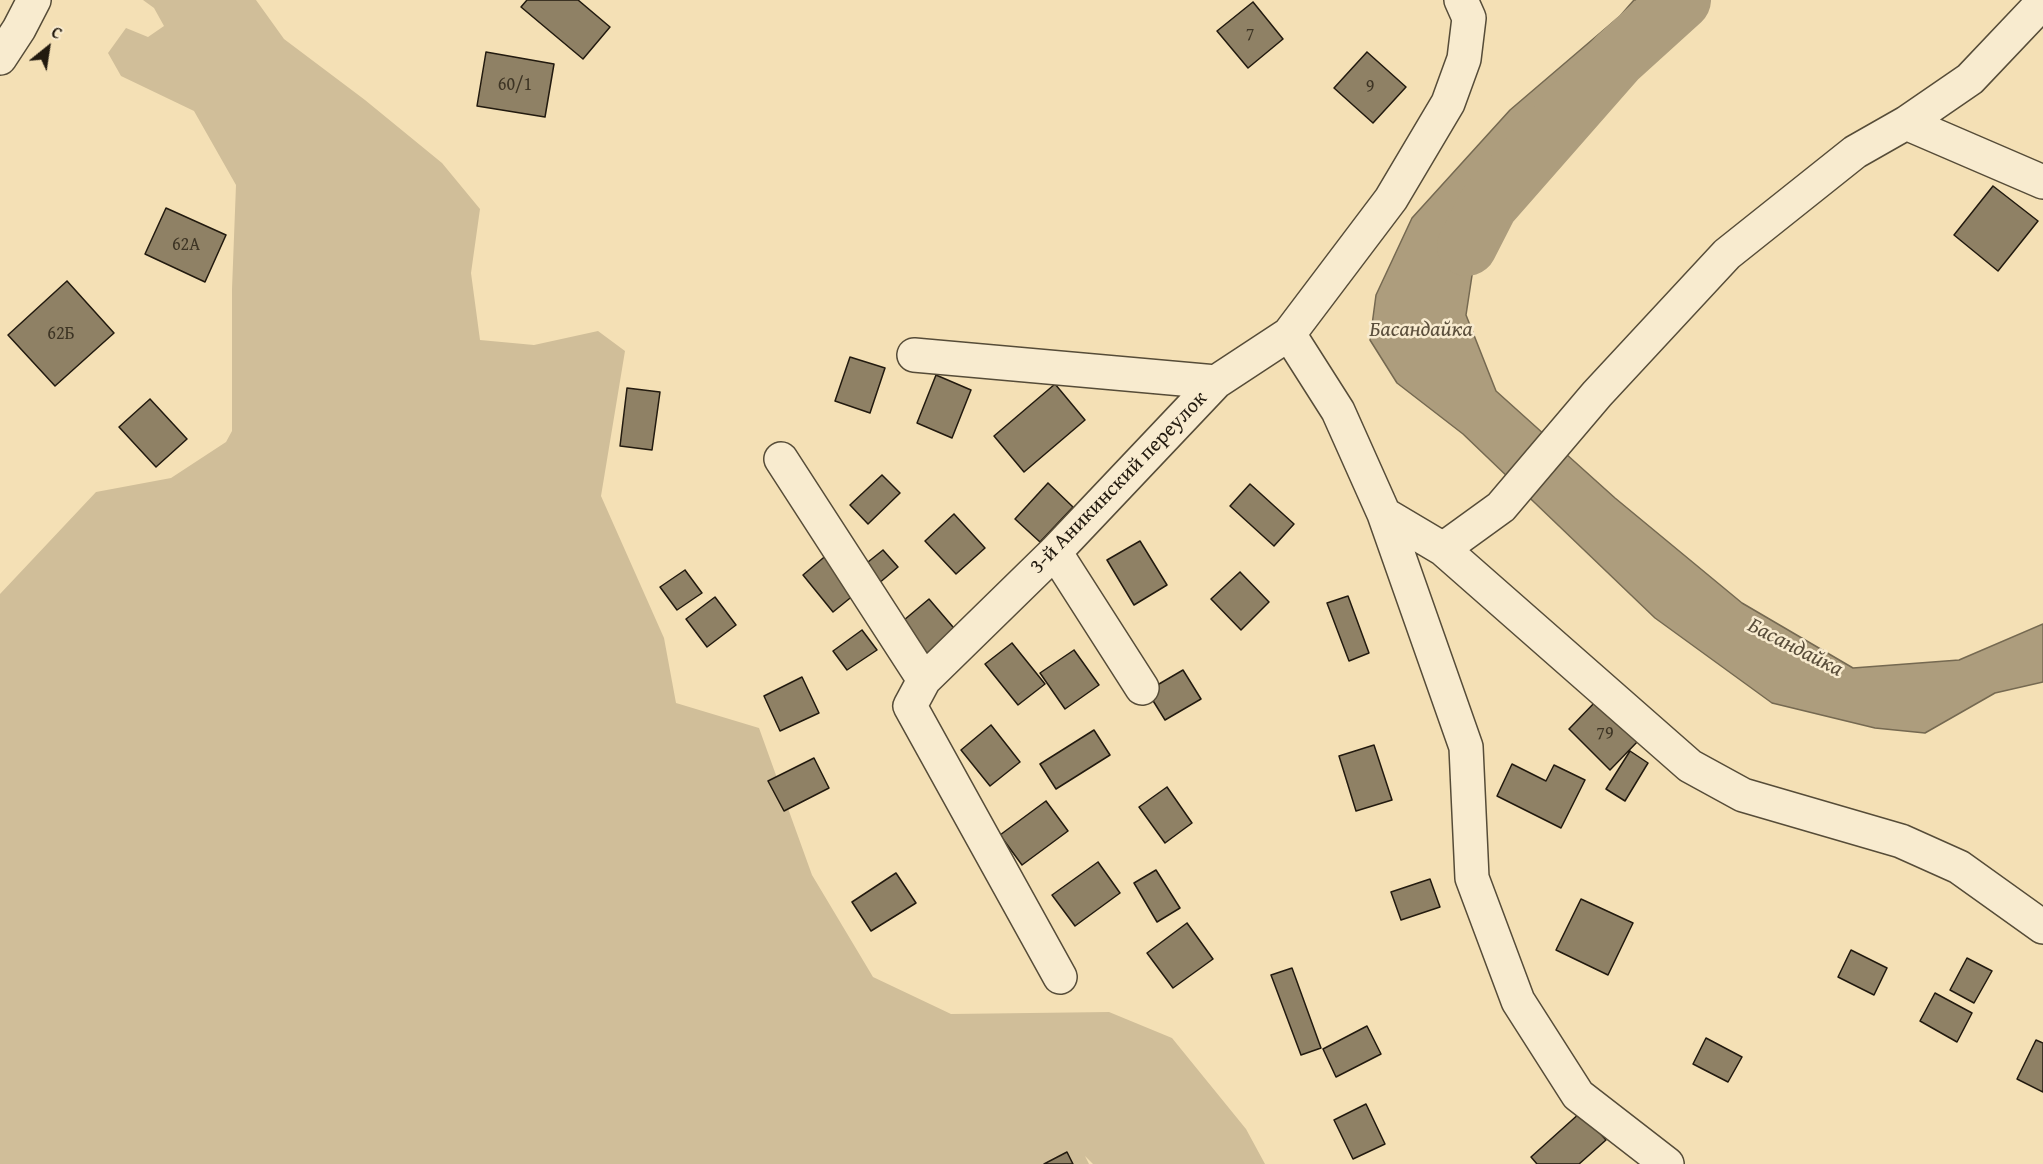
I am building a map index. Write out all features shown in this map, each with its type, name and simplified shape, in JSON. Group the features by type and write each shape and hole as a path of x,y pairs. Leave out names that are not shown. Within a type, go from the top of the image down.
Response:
{"street":[{"path":"0,58 20,29 34,0"},
{"name":"3-й Аникинский переулок","path":"1060,977 910,706 924,680 1055,552 1216,382 1288,334 1391,199 1448,103 1464,58 1469,18 1461,0"},
{"path":"1443,549 1501,507 1583,412 1726,254 1855,152 1906,123 1970,80 2043,2"},
{"path":"1906,123 2043,182"},
{"path":"1288,334 1338,411 1384,514 1466,747 1472,878 1518,1001 1578,1095 1667,1164"},
{"path":"914,355 1216,382"},
{"path":"781,459 924,680"},
{"path":"1384,514 1443,549 1690,766 1743,795 1901,841 1959,867 2043,927"},
{"path":"1055,552 1142,688"}],"shaded area":[{"path":"143,0 256,0 284,39 365,100 442,163 480,209 471,273 480,340 534,345 598,331 625,351 601,496 664,638 676,703 759,728 812,875 873,977 951,1014 1109,1012 1172,1038 1246,1129 1265,1164 1093,1164 1085,1156 1089,1164 0,1164 0,594 96,492 171,478 226,442 232,431 232,289 236,185 194,111 121,76 108,53 126,28 148,37 164,26 154,8"}],"water":[{"name":"Басандайка","path":"1634,0 1696,0 1532,145 1478,236 1466,315 1496,391 1615,498 1742,603 1853,668 1959,660 2043,624 2043,682 1995,693 1925,733 1875,728 1772,703 1655,618 1463,434 1397,383 1370,340 1376,295 1412,218 1510,110 1620,16"}],"building":[{"path":"527,0 578,0 610,27 583,59 521,7"},
{"path":"1253,2 1283,39 1248,68 1217,31"},
{"path":"486,52 554,64 545,117 477,106"},
{"path":"1367,52 1406,87 1373,123 1334,88"},
{"path":"1993,186 2038,221 1998,271 1954,235"},
{"path":"166,208 226,235 205,282 145,254"},
{"path":"67,281 114,333 55,386 8,335"},
{"path":"850,357 885,368 870,413 835,401"},
{"path":"936,375 971,390 952,438 917,423"},
{"path":"1055,384 1085,420 1024,472 994,436"},
{"path":"627,388 660,392 652,450 620,446"},
{"path":"150,399 187,439 156,467 119,427"},
{"path":"882,475 900,493 868,524 850,505"},
{"path":"1048,483 1073,507 1040,542 1015,519"},
{"path":"1250,484 1294,524 1274,546 1230,506"},
{"path":"954,514 985,548 956,574 925,541"},
{"path":"1140,541 1167,585 1134,605 1107,560"},
{"path":"883,550 898,567 878,584 863,566"},
{"path":"829,553 860,590 833,612 803,575"},
{"path":"685,570 702,593 677,610 660,587"},
{"path":"1240,572 1269,602 1241,630 1211,599"},
{"path":"1348,596 1369,653 1349,661 1327,603"},
{"path":"715,597 736,625 707,647 686,619"},
{"path":"929,599 959,634 927,661 897,626"},
{"path":"862,630 877,650 847,670 833,651"},
{"path":"1012,643 1045,684 1018,705 985,664"},
{"path":"1074,650 1099,685 1065,709 1040,673"},
{"path":"1183,670 1201,699 1165,720 1147,691"},
{"path":"802,677 819,713 780,731 764,696"},
{"path":"1599,698 1640,739 1610,770 1569,729"},
{"path":"991,725 1020,762 990,786 961,750"},
{"path":"1094,730 1110,755 1056,789 1040,764"},
{"path":"1374,745 1392,800 1356,811 1339,756"},
{"path":"1630,751 1648,763 1625,801 1606,789"},
{"path":"814,758 829,788 784,811 768,781"},
{"path":"1512,764 1546,781 1554,765 1585,780 1561,828 1497,796"},
{"path":"1167,787 1192,823 1165,843 1139,807"},
{"path":"1046,801 1068,831 1022,865 1000,835"},
{"path":"1098,862 1120,893 1075,926 1052,895"},
{"path":"1156,870 1180,908 1157,922 1134,883"},
{"path":"896,873 916,903 871,931 852,902"},
{"path":"1430,879 1440,907 1401,920 1391,892"},
{"path":"1581,899 1633,923 1608,975 1556,950"},
{"path":"1187,923 1213,959 1173,988 1147,953"},
{"path":"1851,950 1887,968 1874,995 1838,977"},
{"path":"1967,958 1992,971 1974,1003 1950,990"},
{"path":"1292,968 1321,1048 1301,1055 1271,975"},
{"path":"1935,993 1972,1013 1957,1042 1920,1021"},
{"path":"1367,1026 1381,1054 1336,1077 1323,1049"},
{"path":"1706,1038 1742,1057 1728,1082 1693,1064"},
{"path":"2036,1040 2043,1043 2043,1092 2017,1079"},
{"path":"1366,1104 1385,1144 1353,1159 1334,1120"},
{"path":"1581,1112 1606,1140 1579,1164 1537,1164 1531,1157"},
{"path":"1067,1152 1073,1164 1044,1164"}],"waterway":[{"name":"Басандайка","path":"1467,246 1488,205 1617,58 1681,0"}]}
